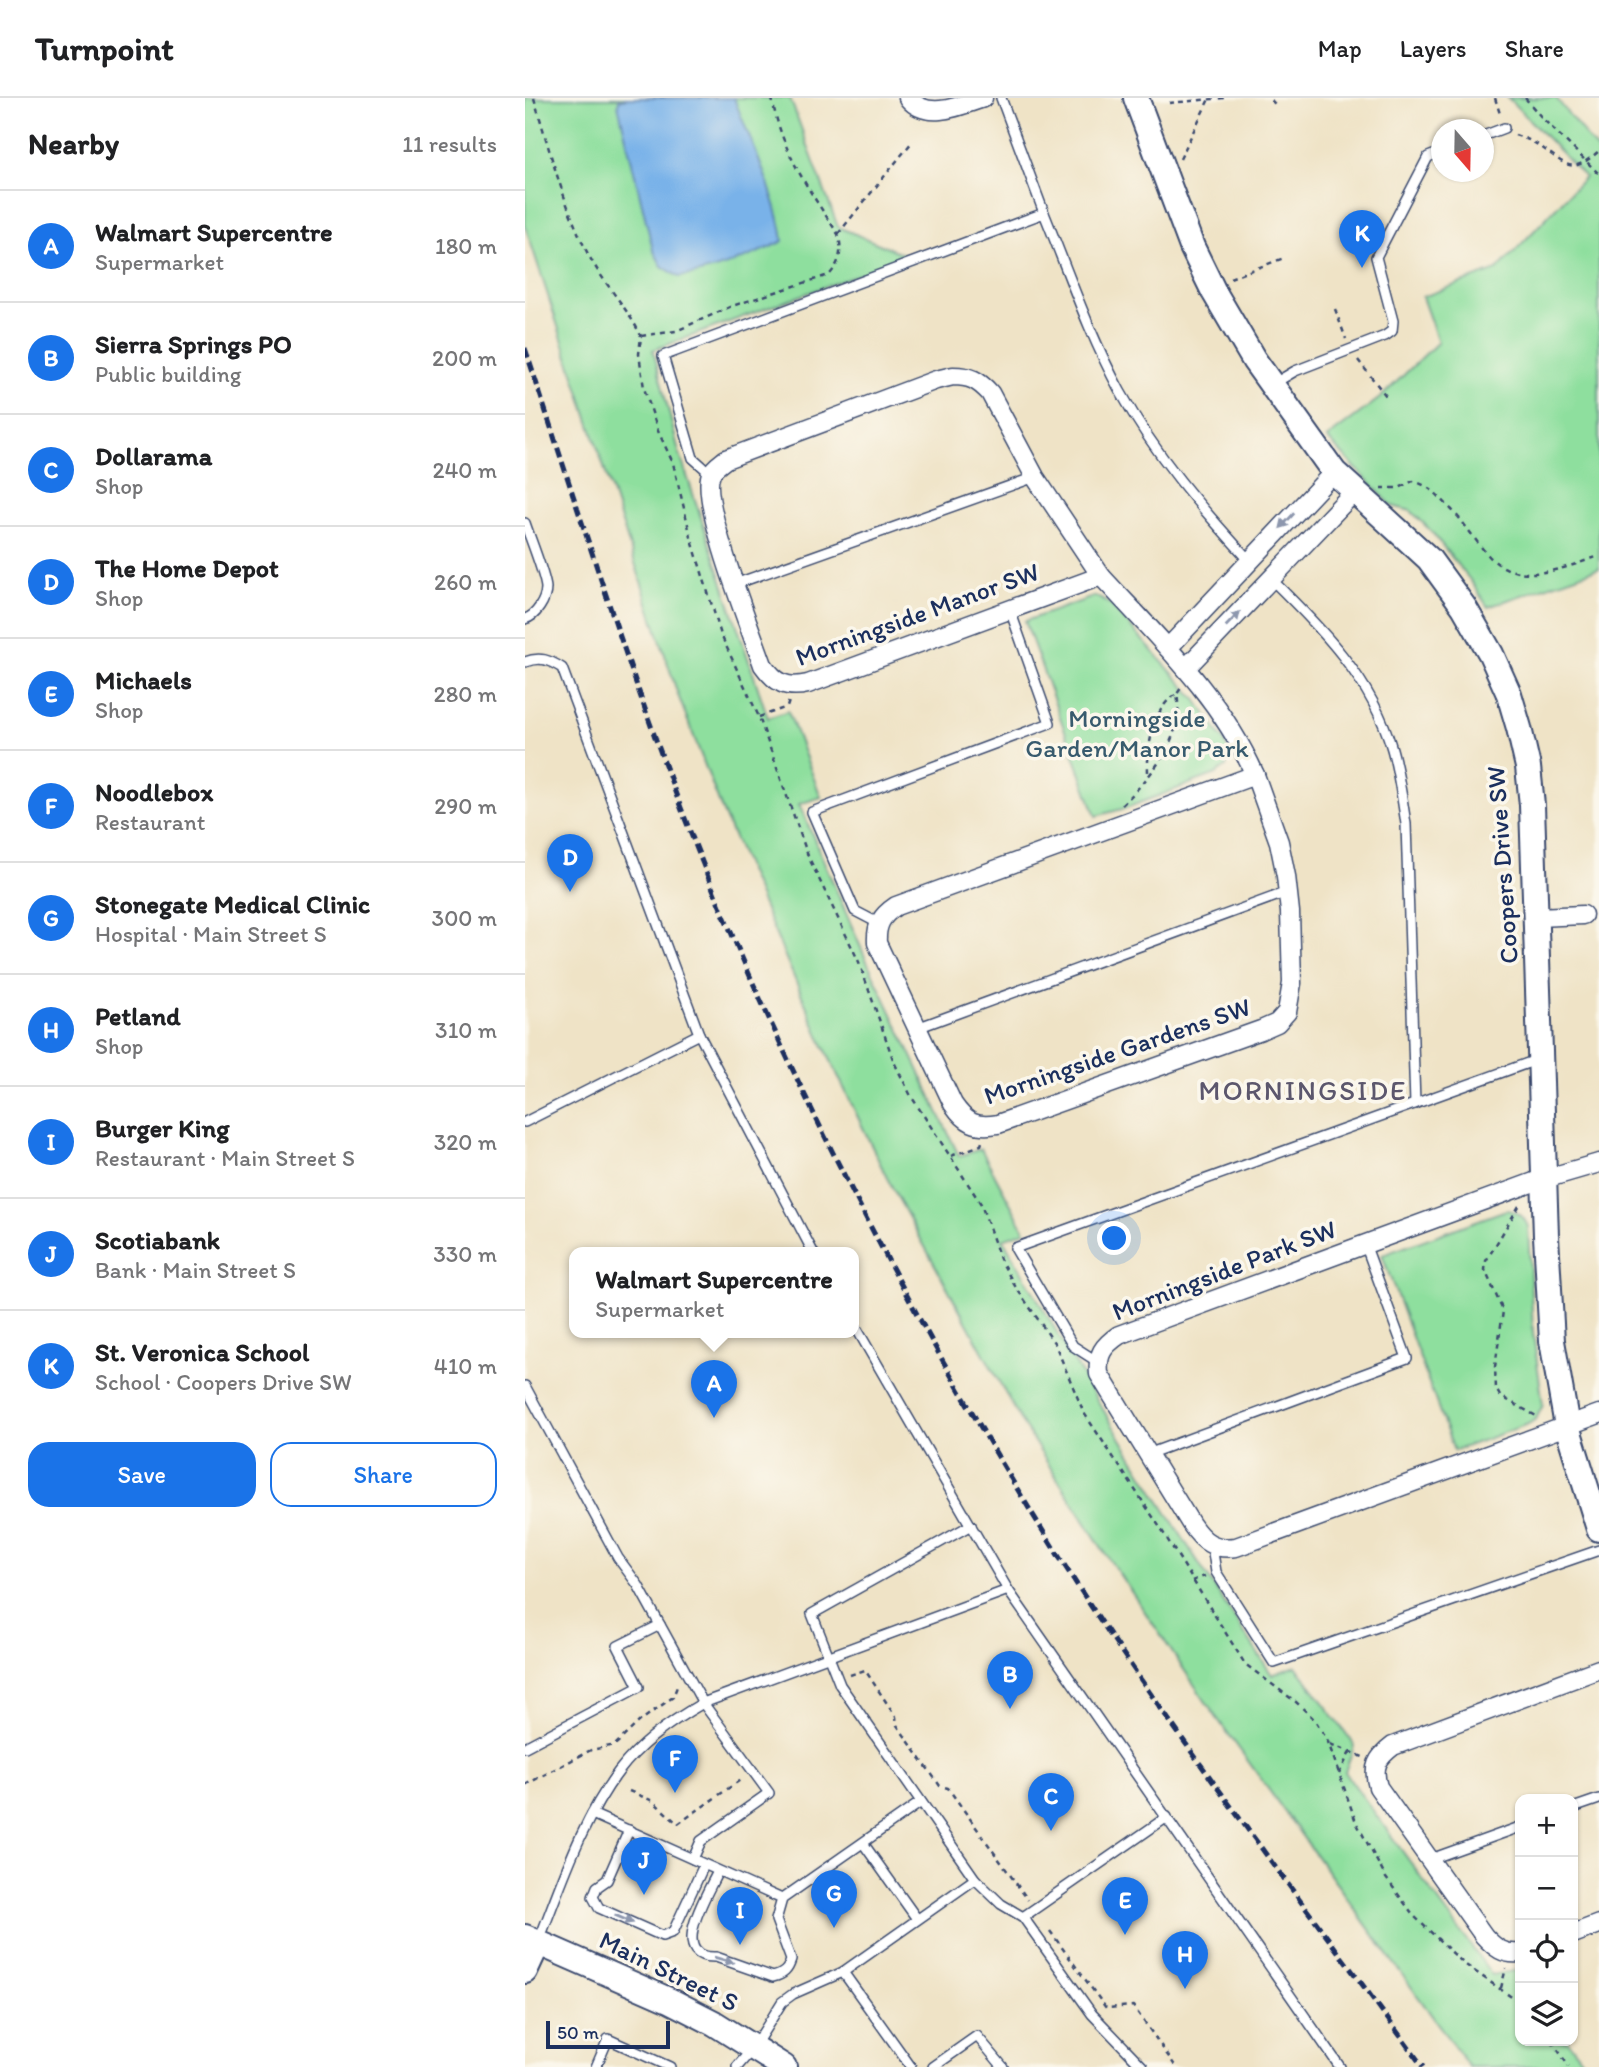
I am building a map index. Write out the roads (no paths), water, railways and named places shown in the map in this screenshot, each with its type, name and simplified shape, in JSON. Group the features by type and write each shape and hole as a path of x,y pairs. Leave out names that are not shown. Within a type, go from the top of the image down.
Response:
{"street":[{"path":"908,98 925,109 937,111 983,98"},
{"name":"Coopers Drive SW","path":"1136,98 1192,247 1210,285 1254,360 1334,472 1436,568 1478,631 1509,694 1528,766 1532,805 1541,1059 1539,1180 1552,1341 1565,1418 1599,1529"},
{"path":"711,474 726,458 936,380 967,376 981,383 990,393 1035,477 1101,576 1188,671 1271,579 1361,497"},
{"path":"1168,648 1334,472"},
{"name":"Morningside Manor SW","path":"711,474 709,495 735,584 763,665 771,677 782,685 794,687 1101,576"},
{"name":"Morningside Gardens SW","path":"878,923 877,943 962,1116 971,1124 998,1124 1277,1023 1287,1012 1291,997 1287,892 1279,842 1255,775 1234,732 1188,671"},
{"path":"878,923 896,906 1255,775"},
{"path":"1537,917 1583,915"},
{"name":"Morningside Park SW","path":"1098,1362 1100,1352 1119,1335 1539,1180 1599,1163"},
{"path":"1098,1362 1099,1374 1200,1537 1212,1546 1223,1549 1236,1547 1565,1418 1599,1414"},
{"path":"1515,1953 1509,1954 1493,1947 1378,1787 1376,1763 1393,1746 1599,1670"},
{"path":"1578,1932 1599,1924"},
{"path":"525,1971 531,1940"},
{"name":"Main Street S","path":"531,1940 715,2023 784,2067"}],"lane":[{"path":"1001,98 1095,338 1126,400 1152,443 1193,500 1250,561"},
{"path":"1494,132 1504,128"},
{"path":"1271,384 1295,371 1385,337 1392,331 1393,321 1376,257 1431,156"},
{"path":"711,474 693,458 663,356 1044,213"},
{"path":"735,584 1035,477"},
{"path":"525,523 546,589 532,617 525,620"},
{"path":"1271,579 1318,625 1356,672 1376,708 1391,746 1400,780 1406,824 1415,1104"},
{"path":"878,923 855,911 812,812 1050,723 1010,610"},
{"path":"525,662 535,658 549,660 562,668 699,1034 810,1247"},
{"path":"917,1028 1287,892"},
{"path":"525,1122 699,1034"},
{"path":"1098,1362 1073,1346 1015,1248 1541,1059"},
{"path":"1148,1454 1407,1358 1365,1244"},
{"path":"859,1333 1008,1590 1339,2067"},
{"path":"525,1386 618,1558 638,1585 703,1703 769,1793 701,1841 693,1859"},
{"path":"971,1525 812,1614 840,1685 975,1879 1001,1904 1023,1917 1092,2014 1143,2067"},
{"path":"1212,1546 1216,1572 1274,1663 1599,1550"},
{"path":"531,1940 592,1814 619,1769 678,1717 703,1703 1008,1590"},
{"path":"525,1747 639,1687 618,1646 660,1625"},
{"path":"1578,1806 1599,1799"},
{"path":"718,1871 691,1933 691,1942 699,1954 716,1956 773,1977 786,1972 791,1960 776,1920 782,1899 921,1802"},
{"path":"592,1814 782,1899"},
{"path":"1023,1917 1167,1817"},
{"path":"1431,1859 1515,1829"},
{"path":"629,1830 607,1880 597,1887 593,1897 599,1908 662,1936 673,1932 704,1864"},
{"path":"863,1843 917,1919"},
{"path":"737,2067 754,2047 782,2002 793,1994 843,1972 975,1879"},
{"path":"843,1972 911,2067"},
{"path":"933,2067 977,2036 1003,2067"},
{"path":"596,2067 608,2039 658,2064 670,2067"}],"water":[{"path":"734,98 770,188 783,241 732,263 692,275 679,277 662,266 653,250 618,105 619,100"}],"railway":[{"path":"525,348 623,645 686,821 769,1018 862,1210 966,1402 1085,1597 1208,1775 1423,2067"}],"place":[{"name":"St. Veronica School","path":"1362,268"},
{"name":"The Home Depot","path":"570,892"},
{"name":"Walmart Supercentre","path":"714,1418"},
{"name":"Sierra Springs PO","path":"1010,1709"},
{"name":"Noodlebox","path":"675,1793"},
{"name":"Dollarama","path":"1051,1831"},
{"name":"Scotiabank","path":"644,1895"},
{"name":"Stonegate Medical Clinic","path":"834,1928"},
{"name":"Michaels","path":"1125,1935"},
{"name":"Burger King","path":"740,1945"},
{"name":"Petland","path":"1185,1989"}],"district":[{"name":"MORNINGSIDE","path":"1303,1090"}],"park label":[{"name":"Morningside Garden/Manor Park","path":"1137,733"}]}
